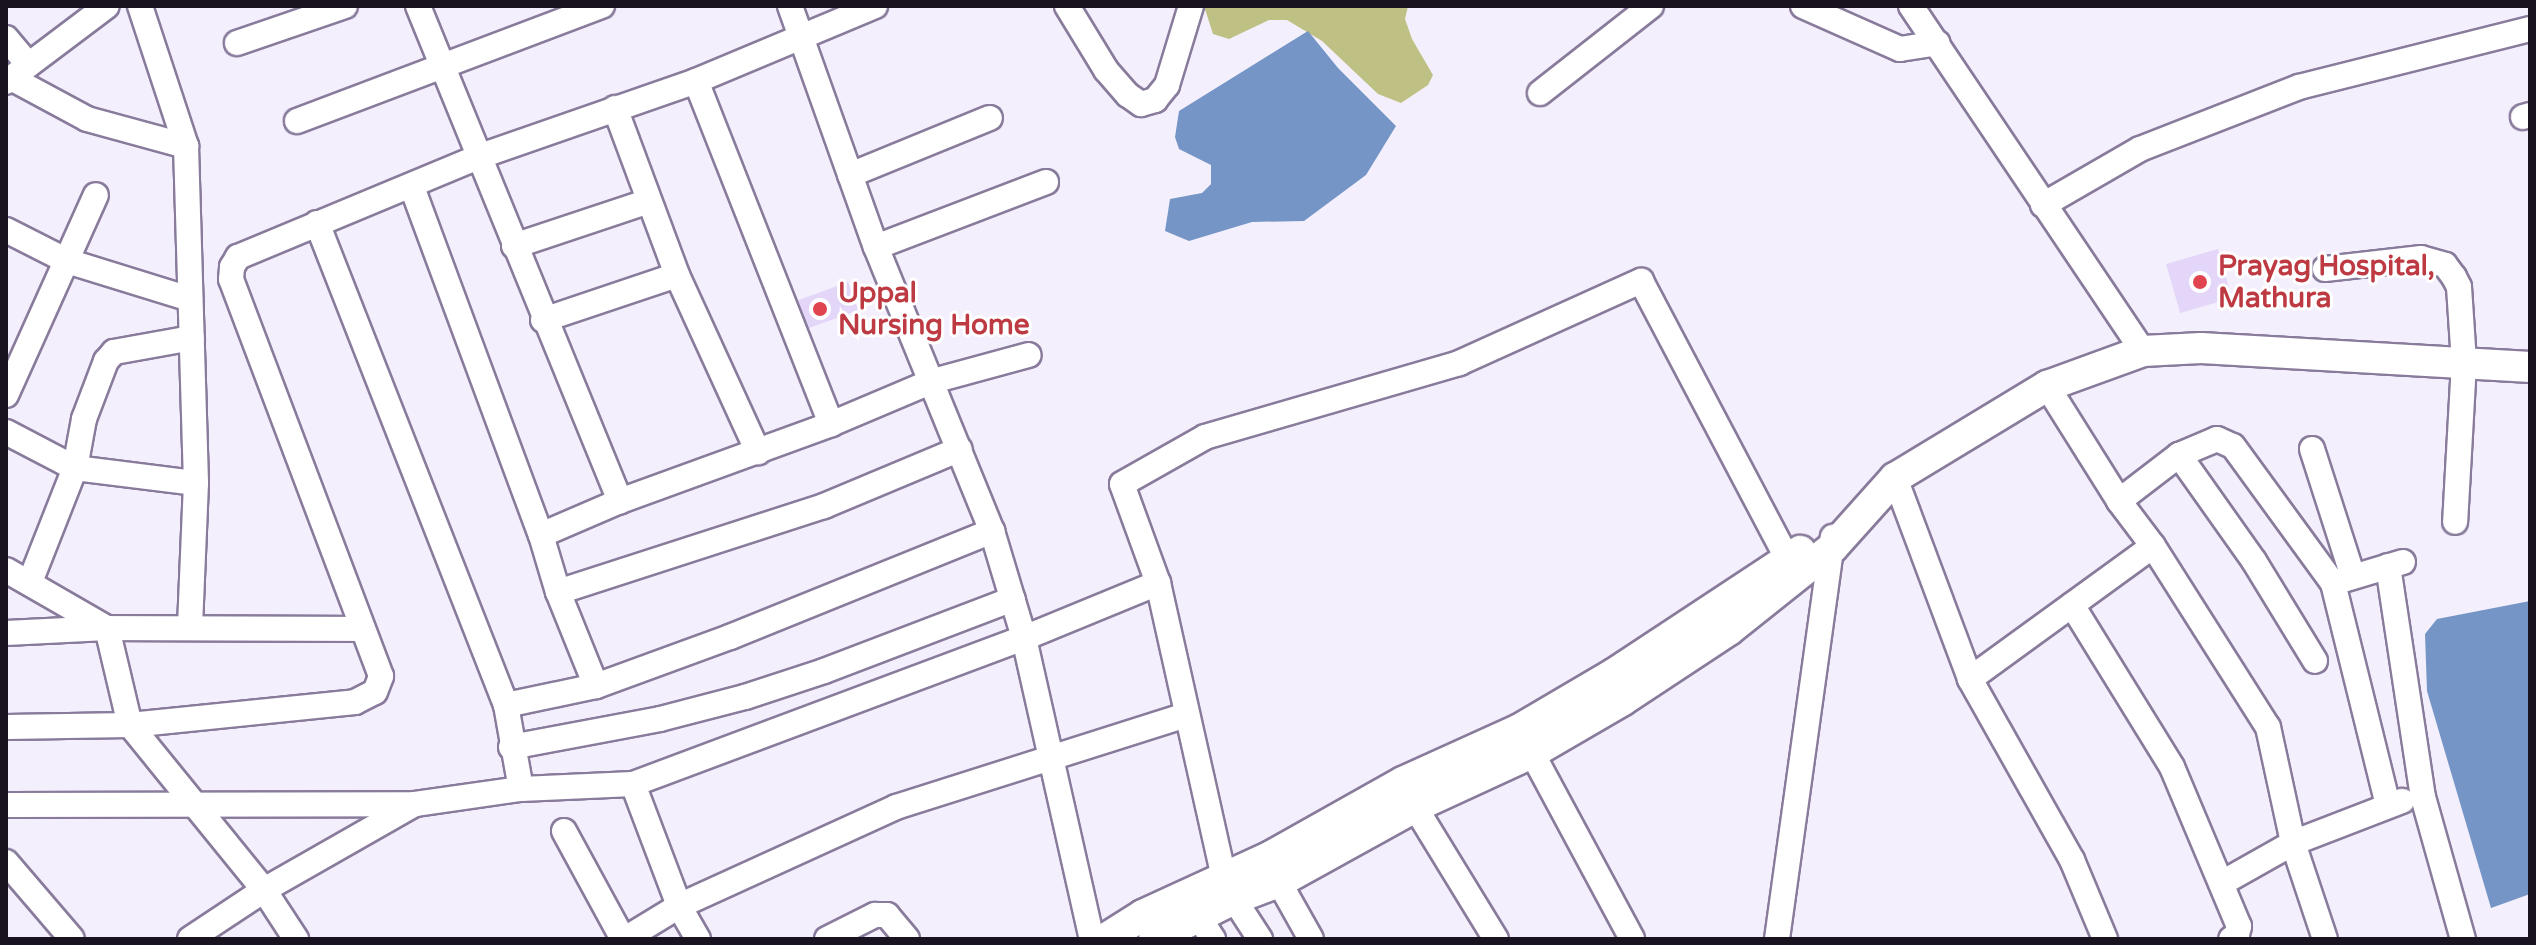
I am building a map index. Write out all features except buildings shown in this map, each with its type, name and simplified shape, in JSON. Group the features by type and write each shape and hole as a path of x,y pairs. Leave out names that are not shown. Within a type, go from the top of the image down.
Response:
{"main road":[{"path":"1105,939 1143,915 1229,889 1279,882 1415,807 1532,753 1623,700 1729,630 1870,505 1895,478 2047,386 2143,351 2257,348 2530,367"},
{"path":"1154,939 1207,929 1229,889 1403,782 1520,729 1615,673 1788,560 1833,537"}],"street":[{"path":"140,6 186,146 196,483 190,627"},
{"path":"237,43 345,6"},
{"path":"418,6 543,320 620,501"},
{"path":"297,121 602,6"},
{"path":"790,6 876,247 992,531 1024,638 1092,939"},
{"path":"6,727 130,725 355,702 375,692 381,676 231,279 232,267 238,257 478,157 696,81 875,6"},
{"path":"1067,6 1106,70 1128,95 1141,104 1155,100 1167,85 1191,6"},
{"path":"1540,93 1651,6"},
{"path":"1803,6 1900,49 1938,43"},
{"path":"1911,6 2143,351"},
{"path":"15,75 94,10"},
{"path":"2043,205 2140,149 2299,87 2530,29"},
{"path":"6,38 15,75 87,119 186,146"},
{"path":"696,81 831,424"},
{"path":"615,108 677,275 758,452"},
{"path":"850,175 990,118"},
{"path":"876,247 1046,182"},
{"path":"412,187 541,535 558,592 596,686"},
{"path":"6,395 96,195"},
{"path":"514,246 649,201"},
{"path":"317,223 506,705 511,747 521,789"},
{"path":"6,230 67,261 190,299"},
{"path":"2325,269 2421,258 2445,265 2459,287 2464,363 2455,522"},
{"path":"543,320 677,275"},
{"path":"1260,939 1229,889 1186,715 1158,583 1122,484 1205,437 1459,363 1641,281 1788,560"},
{"path":"30,582 75,468 84,419 97,379 114,352 192,338"},
{"path":"541,535 620,501 758,452 933,381 1029,355"},
{"path":"2047,386 2268,727 2293,843 2325,939"},
{"path":"6,432 75,468 196,483"},
{"path":"2119,501 2179,455 2217,439 2228,441 2343,580"},
{"path":"558,592 824,506 960,449"},
{"path":"2312,449 2343,580 2388,805"},
{"path":"2179,455 2254,561 2315,661"},
{"path":"1895,478 1970,679 2072,860 2105,939"},
{"path":"506,705 596,686 730,637 992,531"},
{"path":"1771,935 1833,537"},
{"path":"1970,679 2153,546"},
{"path":"2343,580 2395,564 2423,797 2463,939"},
{"path":"6,570 107,628 130,725 264,890 296,939"},
{"path":"6,805 194,802 415,804 521,789 633,784 1024,638 1158,583"},
{"path":"511,747 660,719 745,697 824,671 1013,599"},
{"path":"2072,605 2172,767 2239,926 2237,935 2231,939"},
{"path":"6,633 190,627 362,629"},
{"path":"564,831 624,939 679,906 896,807 1186,715"},
{"path":"1532,753 1632,939"},
{"path":"633,784 679,906 698,939"},
{"path":"2222,883 2293,843 2388,805 2423,797"},
{"path":"190,939 264,890 415,804"},
{"path":"1415,807 1496,939"},
{"path":"6,862 72,939"},
{"path":"1279,882 1311,939"},
{"path":"827,939 875,915 887,915 907,939"}],"green space":[{"path":"1204,6 1408,6 1405,19 1412,39 1433,75 1428,85 1401,103 1378,94 1322,41 1287,20 1269,20 1229,39 1213,34"}],"water":[{"path":"1308,31 1338,68 1396,126 1366,175 1304,221 1252,222 1189,241 1165,231 1170,199 1202,193 1211,184 1211,165 1179,149 1175,137 1179,111"},
{"path":"2530,601 2530,894 2491,908 2427,691 2425,634 2437,619"}],"place":[{"name":"Prayag Hospital, Mathura","path":"2200,282"},
{"name":"Uppal Nursing Home","path":"820,309"}]}
